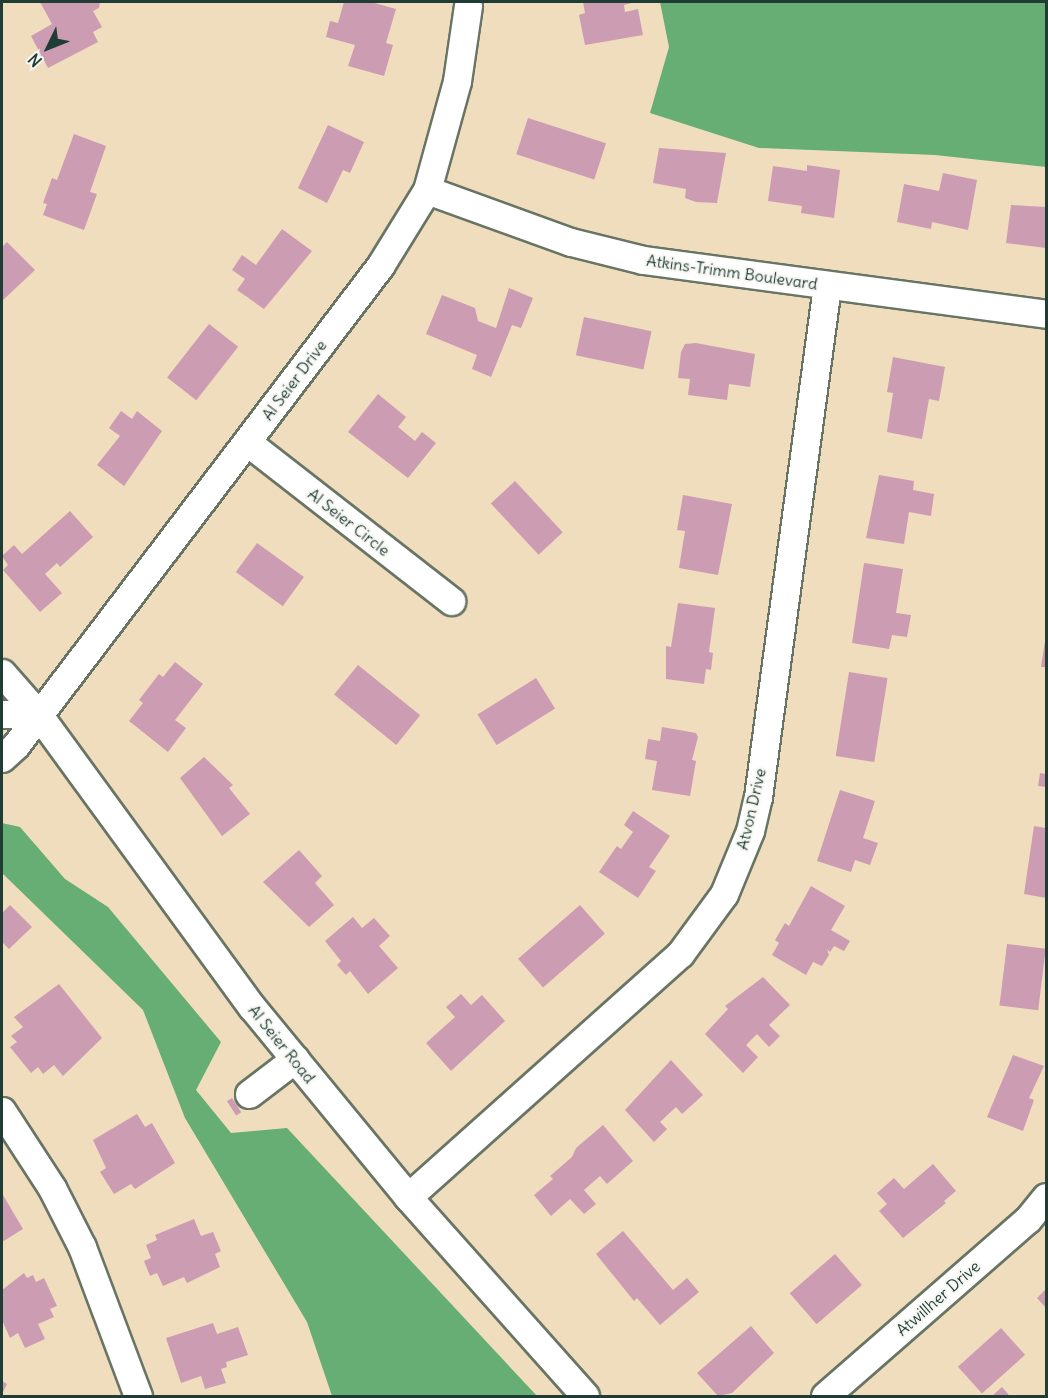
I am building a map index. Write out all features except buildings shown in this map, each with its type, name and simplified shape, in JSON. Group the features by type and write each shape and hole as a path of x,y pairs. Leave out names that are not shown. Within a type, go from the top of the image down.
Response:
{"street":[{"name":"Al Seier Drive","path":"2,758 16,745 380,266 427,190 457,81 468,6"},
{"name":"Atkins-Trimm Boulevard","path":"427,190 571,242 643,260 1047,314"},
{"name":"Atvon Drive","path":"408,1197 680,954 724,894 750,831 758,797 827,286"},
{"name":"Al Seier Circle","path":"247,442 451,601"},
{"name":"Al Seier Road","path":"2,673 38,714 201,939 295,1059 408,1197 585,1396"},
{"path":"2,714 38,714"},
{"path":"249,1094 295,1059"},
{"path":"2,1111 52,1188 82,1247 138,1396"},
{"name":"Atwillher Drive","path":"825,1396 1028,1220 1047,1197"}],"green space":[{"path":"660,2 1046,2 1046,167 935,155 759,148 650,113 669,47"},
{"path":"2,823 20,827 65,879 108,907 221,1042 196,1090 231,1133 287,1128 537,1396 332,1396 307,1322 185,1118 143,1010 2,873"}]}
